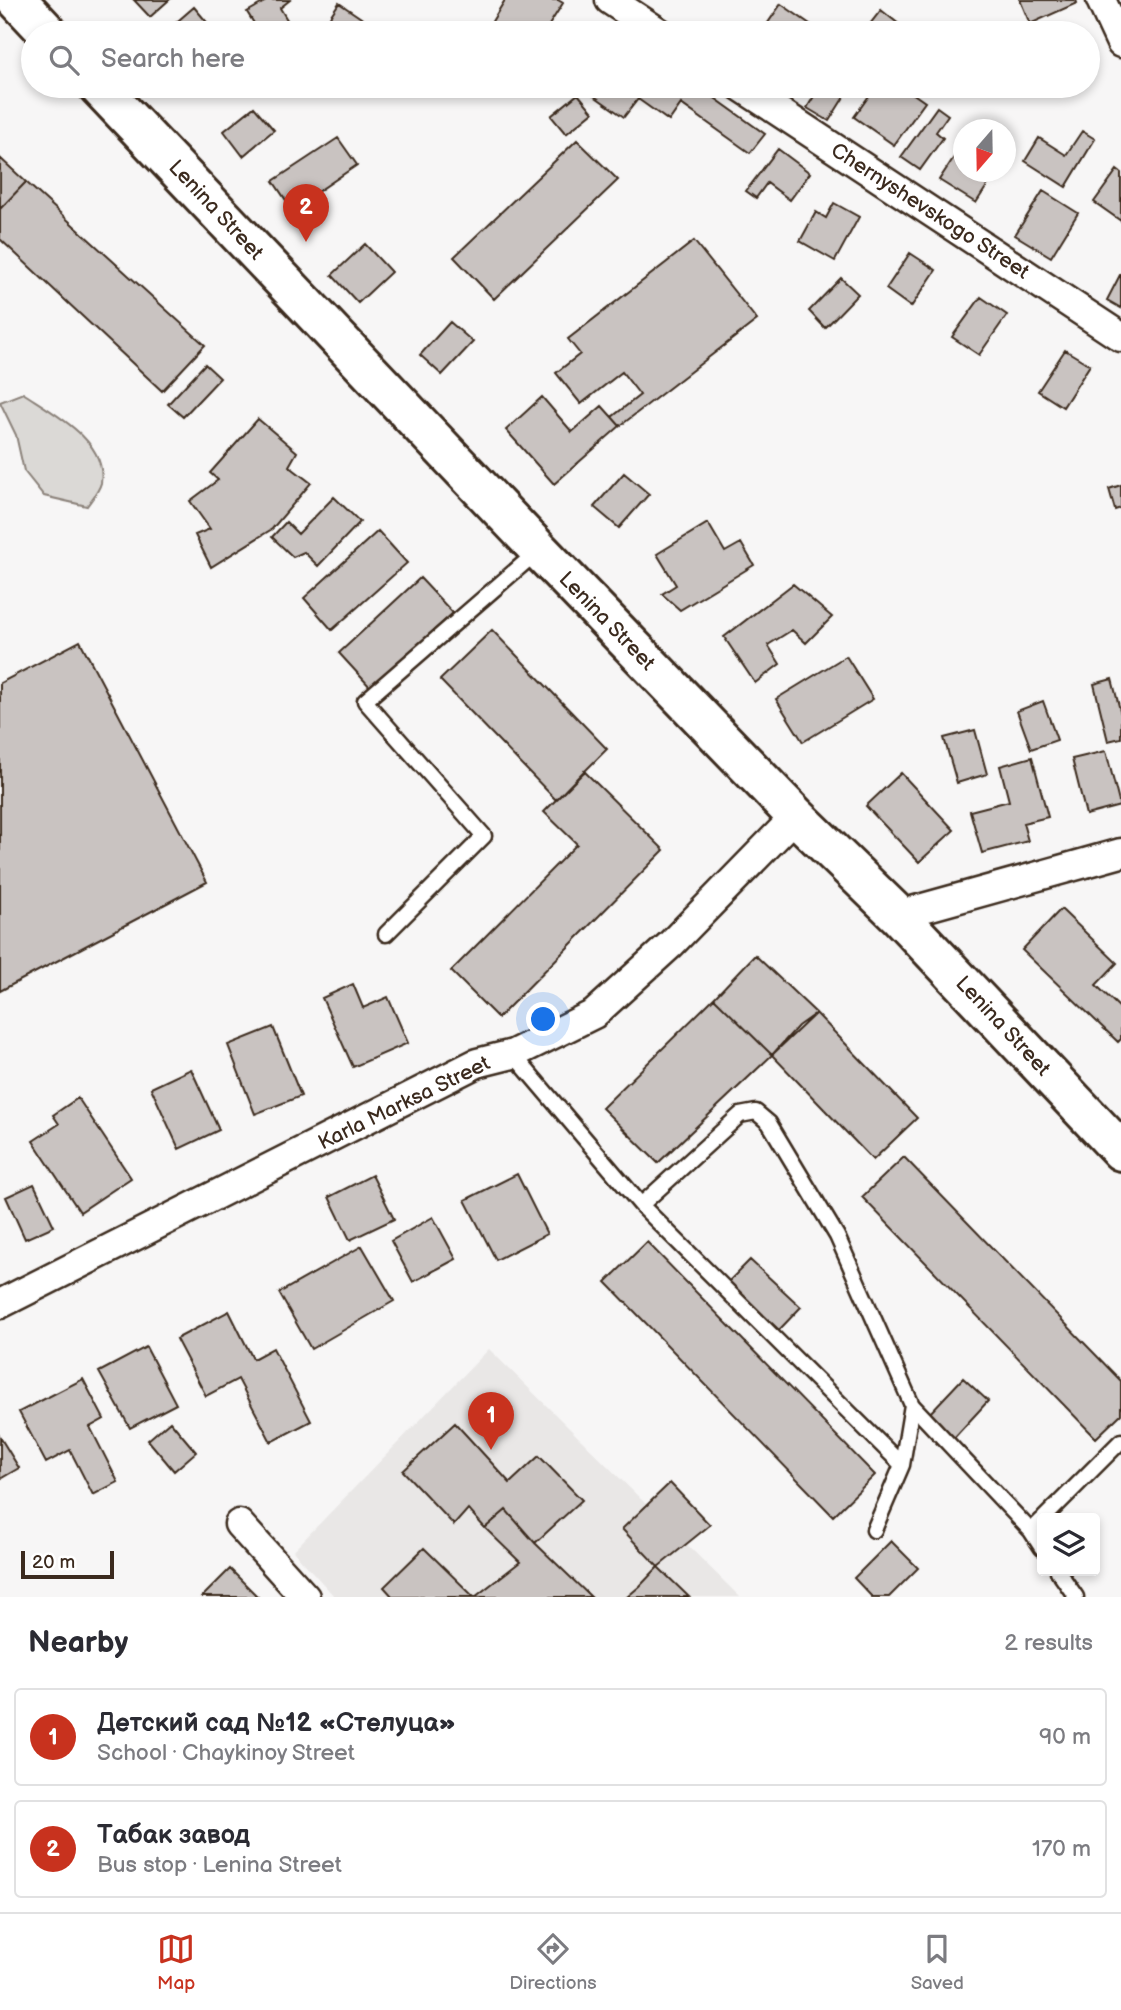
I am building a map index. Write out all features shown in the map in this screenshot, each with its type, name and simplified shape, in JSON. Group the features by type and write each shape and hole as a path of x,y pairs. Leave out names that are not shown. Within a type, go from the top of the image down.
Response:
{"street":[{"path":"17,0 37,21"},
{"path":"610,0 642,21"},
{"path":"1101,0 1121,43"},
{"name":"Lenina Street","path":"109,98 539,550 796,817 898,915 1121,1151"},
{"name":"Chernyshevskogo Street","path":"758,98 1121,337"},
{"name":"Karla Marksa Street","path":"0,1304 477,1063 513,1054 594,1014 671,944 796,817"},
{"path":"898,915 1121,853"},
{"path":"239,1524 305,1597"}],"lane":[{"path":"386,934 484,836 365,701 539,550"},
{"path":"513,1054 641,1205 902,1465"},
{"path":"641,1205 740,1115 756,1112 769,1123 837,1236 912,1405 1037,1540"},
{"path":"874,1530 902,1465 912,1405"},
{"path":"1049,1513 1121,1441"},
{"path":"1031,1531 1037,1525"},
{"path":"1061,1576 1076,1597"}],"shaded area":[{"path":"23,393 63,419 87,441 96,454 101,468 101,483 87,506 44,496 24,471 16,435 0,402"},
{"path":"489,1349 740,1597 335,1597 293,1551"}],"building":[{"path":"134,0 169,0 150,17"},
{"path":"268,0 290,0 280,8 288,21 253,21 247,12"},
{"path":"505,0 558,0 563,3 552,21 492,21"},
{"path":"1020,0 1076,0 1077,3 1037,21 1029,21"},
{"path":"339,3 366,21 327,21"},
{"path":"781,4 806,21 769,21"},
{"path":"194,7 206,21 178,21"},
{"path":"881,10 895,21 872,21"},
{"path":"573,98 581,98 593,112 566,134 551,116"},
{"path":"597,98 715,98 765,134 750,153 681,104 669,121 638,99 624,117"},
{"path":"813,98 843,98 829,121 807,108"},
{"path":"867,98 919,98 925,102 894,145 854,117"},
{"path":"254,107 274,130 243,156 224,131"},
{"path":"937,107 948,115 936,132 943,138 920,170 901,157"},
{"path":"1082,131 1095,139 1066,187 1025,161 1039,138 1066,155"},
{"path":"338,138 357,165 292,209 273,181"},
{"path":"577,140 618,180 494,299 454,257"},
{"path":"778,149 810,173 790,200 767,183 756,198 746,191"},
{"path":"0,158 26,182 0,209"},
{"path":"953,159 953,182 990,182 976,203 939,180"},
{"path":"1117,170 1121,173 1121,221 1094,202"},
{"path":"26,182 205,345 162,391 0,239 0,209"},
{"path":"1043,191 1078,213 1051,257 1015,235"},
{"path":"834,203 859,217 835,261 800,241 816,212 826,218"},
{"path":"694,241 757,320 620,426 612,417 640,395 622,372 581,404 556,373 580,354 568,339"},
{"path":"365,244 391,272 358,303 332,275"},
{"path":"910,253 936,270 911,307 886,289"},
{"path":"1121,273 1121,308 1107,300"},
{"path":"841,278 858,294 825,328 809,311"},
{"path":"981,297 1007,315 979,355 952,337"},
{"path":"450,322 473,342 442,375 420,355"},
{"path":"1065,350 1090,365 1063,407 1038,391"},
{"path":"205,364 220,378 183,417 168,404"},
{"path":"542,397 572,432 602,406 620,426 554,484 506,430"},
{"path":"258,419 297,452 289,466 311,483 272,529 211,567 195,535 210,529 190,501 218,480 210,473"},
{"path":"624,473 649,494 619,528 594,507"},
{"path":"1121,485 1121,508 1115,510 1109,489"},
{"path":"334,497 360,522 318,566 304,552 293,557 272,537 286,522 298,534"},
{"path":"708,523 725,552 741,543 754,565 680,610 662,594 676,585 657,554"},
{"path":"378,531 407,563 332,630 304,598"},
{"path":"420,578 453,613 371,688 339,653"},
{"path":"793,584 832,617 806,643 792,630 768,645 780,664 755,683 724,637"},
{"path":"492,630 607,749 556,800 440,680"},
{"path":"80,641 207,882 0,991 0,683"},
{"path":"846,656 873,699 803,742 776,699"},
{"path":"1112,679 1121,714 1121,738 1108,741 1094,684"},
{"path":"1043,701 1057,740 1031,749 1017,711"},
{"path":"975,730 987,774 957,783 944,738"},
{"path":"1106,751 1120,806 1086,815 1072,759"},
{"path":"1032,757 1048,817 1023,823 1028,841 982,853 970,811 1009,801 1000,766"},
{"path":"584,771 664,850 498,1018 451,971 577,844 544,812"},
{"path":"901,773 954,830 919,862 866,806"},
{"path":"1061,909 1117,963 1096,985 1121,1009 1121,1039 1118,1042 1022,950"},
{"path":"755,955 816,1013 798,1026 772,1055 714,998"},
{"path":"353,984 363,1008 388,997 408,1043 353,1067 322,998"},
{"path":"714,998 772,1055 658,1163 602,1108"},
{"path":"816,1013 917,1118 873,1160 772,1055"},
{"path":"273,1027 301,1096 255,1114 228,1045"},
{"path":"191,1069 219,1130 179,1149 151,1088"},
{"path":"78,1098 131,1178 80,1212 33,1141 59,1124 53,1115"},
{"path":"904,1157 1121,1381 1121,1414 1096,1438 862,1197"},
{"path":"517,1174 547,1234 496,1260 465,1200"},
{"path":"372,1175 394,1219 350,1240 329,1197"},
{"path":"34,1184 54,1226 25,1239 6,1197"},
{"path":"433,1217 456,1259 413,1282 391,1241"},
{"path":"647,1242 875,1475 833,1516 606,1282"},
{"path":"362,1246 394,1301 311,1349 279,1293"},
{"path":"750,1260 801,1307 779,1330 728,1282"},
{"path":"229,1311 253,1359 273,1348 311,1421 271,1442 238,1379 206,1396 176,1339"},
{"path":"146,1347 176,1404 130,1428 99,1372"},
{"path":"963,1378 988,1401 953,1439 928,1415"},
{"path":"83,1379 104,1419 90,1427 118,1482 93,1495 70,1450 46,1463 19,1412"},
{"path":"170,1421 196,1452 174,1471 148,1440"},
{"path":"455,1423 510,1483 539,1456 582,1500 535,1543 506,1510 485,1528 468,1509 454,1525 403,1471"},
{"path":"0,1437 19,1468 0,1479"},
{"path":"670,1483 710,1525 658,1567 622,1529"},
{"path":"506,1510 535,1543 591,1597 475,1597 520,1562 485,1528"},
{"path":"891,1541 918,1568 889,1597 872,1597 854,1578"},
{"path":"424,1548 474,1597 393,1597 384,1587"},
{"path":"658,1567 689,1597 627,1597 640,1586"},
{"path":"230,1569 258,1597 202,1597"}],"place":[{"name":"Табак завод","path":"306,242"},
{"name":"Детский сад №12 «Стелуца»","path":"491,1450"}]}
